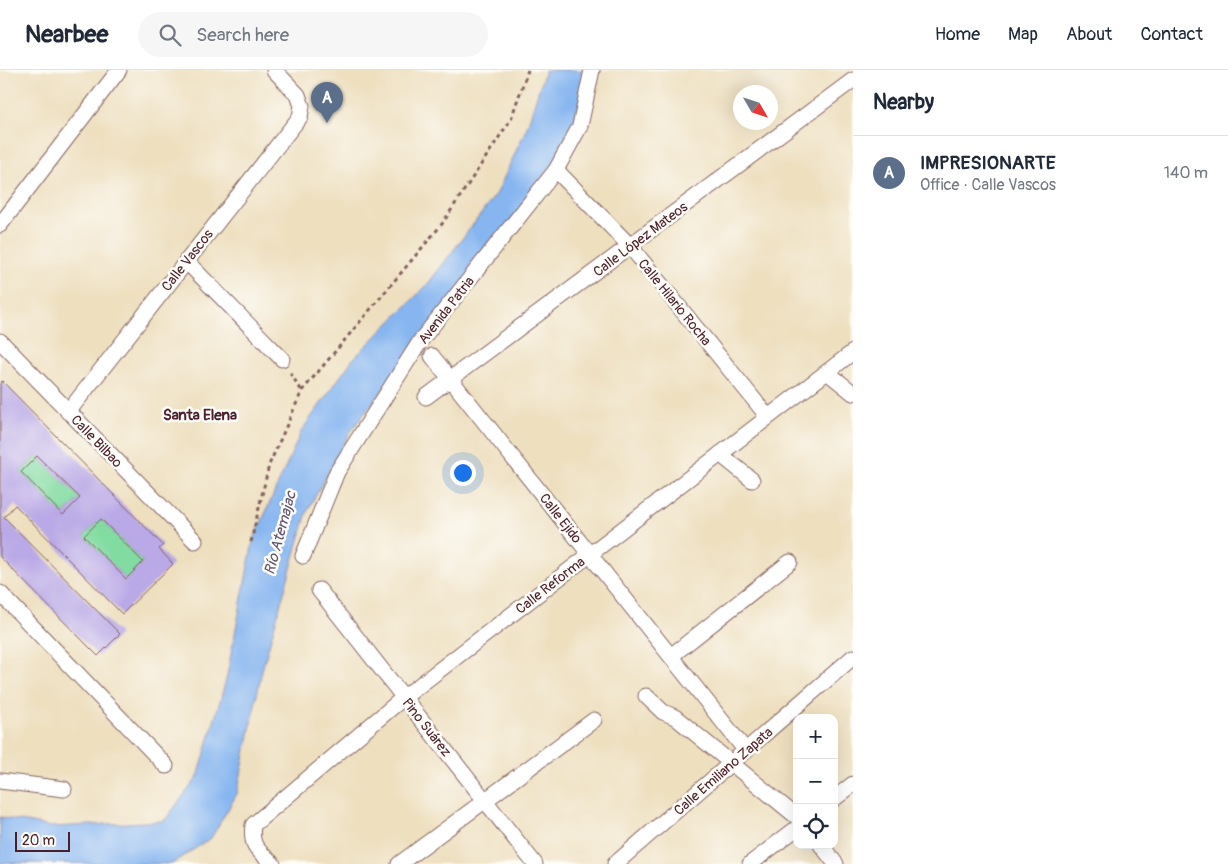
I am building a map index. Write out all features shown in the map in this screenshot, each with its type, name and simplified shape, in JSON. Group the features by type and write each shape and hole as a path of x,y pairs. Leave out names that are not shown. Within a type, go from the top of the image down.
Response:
{"street":[{"path":"0,225 119,70"},
{"name":"Calle Vascos","path":"68,412 300,117 302,106 298,95 274,70"},
{"name":"Avenida Patria","path":"303,556 337,472 421,340 556,170 580,126 592,70"},
{"name":"Calle López Mateos","path":"426,397 853,80"},
{"name":"Calle Hilario Rocha","path":"556,170 630,246 768,417"},
{"path":"186,261 282,359"},
{"name":"Calle Bilbao","path":"0,341 195,541"},
{"name":"Calle Reforma","path":"274,864 253,845 253,825 403,698 853,352"},
{"name":"Calle Ejido","path":"432,356 746,751"},
{"path":"827,372 853,393"},
{"path":"720,454 752,480"},
{"path":"671,656 790,562"},
{"name":"Pino Suárez","path":"319,590 535,864"},
{"path":"0,593 166,766"},
{"name":"Calle Emiliano Zapata","path":"615,864 853,657"},
{"path":"646,696 663,712 675,716 793,815"},
{"path":"399,864 594,720"},
{"path":"0,781 64,789"},
{"path":"838,796 853,784"},
{"path":"750,864 793,831"},
{"path":"824,849 836,864"}],"path":[{"path":"251,542 269,464 302,391 442,224 511,119 528,70"},
{"path":"282,359 302,391"}],"green space":[{"path":"37,456 80,498 63,515 21,472"},
{"path":"101,519 143,562 126,579 84,536"}],"water":[{"name":"Río Atemajac","path":"545,70 589,70 578,123 552,172 350,432 307,512 262,670 237,794 211,838 172,864 0,863 0,817 52,827 164,821 198,777 226,680 253,541 302,430 353,359 427,285 497,193 527,127"}],"building":[{"path":"2,381 163,545 159,549 173,564 122,614 15,505 4,517 120,634 98,656 0,557 0,384","holes":["37,456 80,498 63,515 21,472","101,519 143,562 126,579 84,536"]}],"place":[{"name":"IMPRESIONARTE","path":"327,123"}],"district":[{"name":"Santa Elena","path":"200,415"}]}
